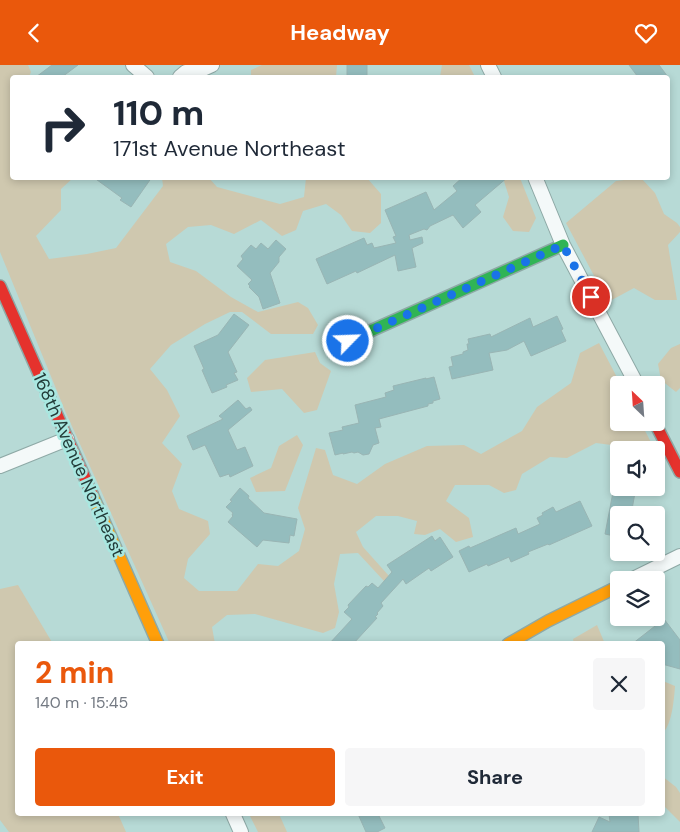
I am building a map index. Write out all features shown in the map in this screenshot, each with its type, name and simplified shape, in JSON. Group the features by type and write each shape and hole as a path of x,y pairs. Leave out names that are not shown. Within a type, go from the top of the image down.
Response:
{"street":[{"path":"133,65 145,75"},
{"path":"183,72 200,70 212,65"},
{"path":"536,180 563,245 632,376"},
{"path":"348,341 563,245"},
{"name":"168th Avenue Northeast","path":"0,286 157,641"},
{"path":"660,431 680,472"},
{"path":"0,466 67,439"},
{"path":"650,571 680,556"},
{"path":"513,641 548,621 610,590"},
{"path":"234,816 241,832"}],"shaded area":[{"path":"0,65 28,65 31,72 30,75 10,75 10,180 71,180 61,189 61,210 36,236 49,259 116,248 163,186 162,180 211,180 217,187 280,204 304,197 306,180 369,180 381,194 381,223 370,233 352,231 341,215 326,204 303,211 296,230 282,236 261,220 234,234 211,225 188,227 166,244 170,262 196,271 231,297 258,312 298,302 308,308 318,325 313,334 271,334 242,312 230,312 205,324 171,345 150,369 167,390 180,416 162,443 182,464 172,491 179,509 208,521 210,534 188,559 184,578 199,591 237,591 258,564 278,566 299,551 305,529 298,508 316,448 325,450 333,475 357,484 385,464 427,446 464,445 481,454 522,431 537,407 571,383 580,353 599,343 616,376 610,376 610,431 645,431 650,441 610,441 610,445 596,443 567,458 550,457 522,474 516,490 504,493 489,485 455,485 446,501 469,518 473,537 456,542 440,529 425,535 414,534 417,521 398,516 376,516 356,532 363,547 389,576 384,581 358,553 340,554 334,584 339,612 335,628 323,633 255,614 227,615 212,627 214,641 169,641 66,413 0,252"},
{"path":"262,65 337,65 336,75 251,75 251,70"},
{"path":"442,65 469,65 474,75 440,75"},
{"path":"504,180 521,180 536,218 529,232 513,231 503,217 509,197"},
{"path":"643,180 655,193 664,214 680,227 680,232 668,245 677,300 655,300 634,288 608,302 566,223 616,181"},
{"path":"680,344 680,388 676,392 665,383 665,376 660,376 658,364 671,348"},
{"path":"315,352 320,363 331,371 317,410 304,413 282,389 251,392 247,378 265,360"},
{"path":"297,435 303,445 285,491 256,492 250,478 271,468 279,446"},
{"path":"18,585 51,641 15,641 15,816 119,816 126,832 9,832 0,820 0,589"},
{"path":"597,625 604,641 573,641 573,639"},
{"path":"665,682 675,686 673,704 665,730"},
{"path":"665,778 680,793 680,822 665,807"},
{"path":"250,816 280,816 287,832 258,832"}],"building":[{"path":"52,65 78,65 65,75 39,75"},
{"path":"347,65 367,65 367,75 347,75"},
{"path":"629,65 659,65 666,75 636,75"},
{"path":"97,180 150,180 131,207 120,200 122,198"},
{"path":"460,180 504,180 475,205 481,212 463,228 453,215 430,226 427,230 424,229 409,235 410,240 422,237 423,243 412,248 416,267 398,271 395,255 357,273 356,271 327,284 316,259 364,238 367,245 372,243 374,248 396,243 393,237 396,236 385,210 426,192 434,210 457,191 453,186"},
{"path":"276,240 286,249 270,273 280,303 263,309 259,297 249,287 248,284 252,280 237,266 243,259 241,256 251,245 256,249 261,243 268,249"},
{"path":"234,314 249,325 228,352 237,372 234,373 238,380 212,393 194,346 218,335"},
{"path":"557,316 566,341 531,356 524,341 507,350 489,353 493,370 452,379 449,367 453,366 451,357 463,354 463,352 468,350 468,339 490,334 491,337 530,318 533,327"},
{"path":"434,377 440,399 433,401 428,406 379,419 381,427 375,428 379,443 373,445 369,454 363,455 358,452 352,452 335,455 329,433 343,430 342,427 359,423 355,405 386,397 385,393 394,390 393,386"},
{"path":"238,400 246,409 250,407 252,410 228,430 237,450 245,447 253,466 230,477 229,474 220,477 205,445 193,450 187,436 223,419 219,416"},
{"path":"240,488 264,513 297,519 294,536 290,535 289,543 263,540 257,547 228,522 233,513 226,507"},
{"path":"612,496 634,496 633,506 610,506"},
{"path":"580,501 592,526 528,552 529,554 511,562 509,557 469,572 459,551 516,528 518,534 540,524 537,518 553,507 556,512"},
{"path":"610,508 610,535 605,534"},
{"path":"432,536 435,541 440,537 453,557 431,571 429,568 406,584 403,579 381,603 383,606 375,617 377,618 356,641 332,641 352,619 344,612 349,607 348,605 366,586 368,587 372,583 378,588 392,572 387,565"},
{"path":"665,620 680,640 680,669 665,665 665,641 636,641 655,626 665,626"},
{"path":"359,816 379,816 385,828 377,832 366,832"},
{"path":"609,816 638,816 639,832 592,832 599,817 610,822"}],"traffic: fast":[{"path":"348,341 563,245"}],"traffic: slow":[{"path":"92,494 157,641"},
{"path":"513,641 548,621 610,590"}],"traffic: jam":[{"path":"0,286 92,494"},
{"path":"659,431 680,472"}],"route":[{"path":"348,341 563,245 591,297"}]}
